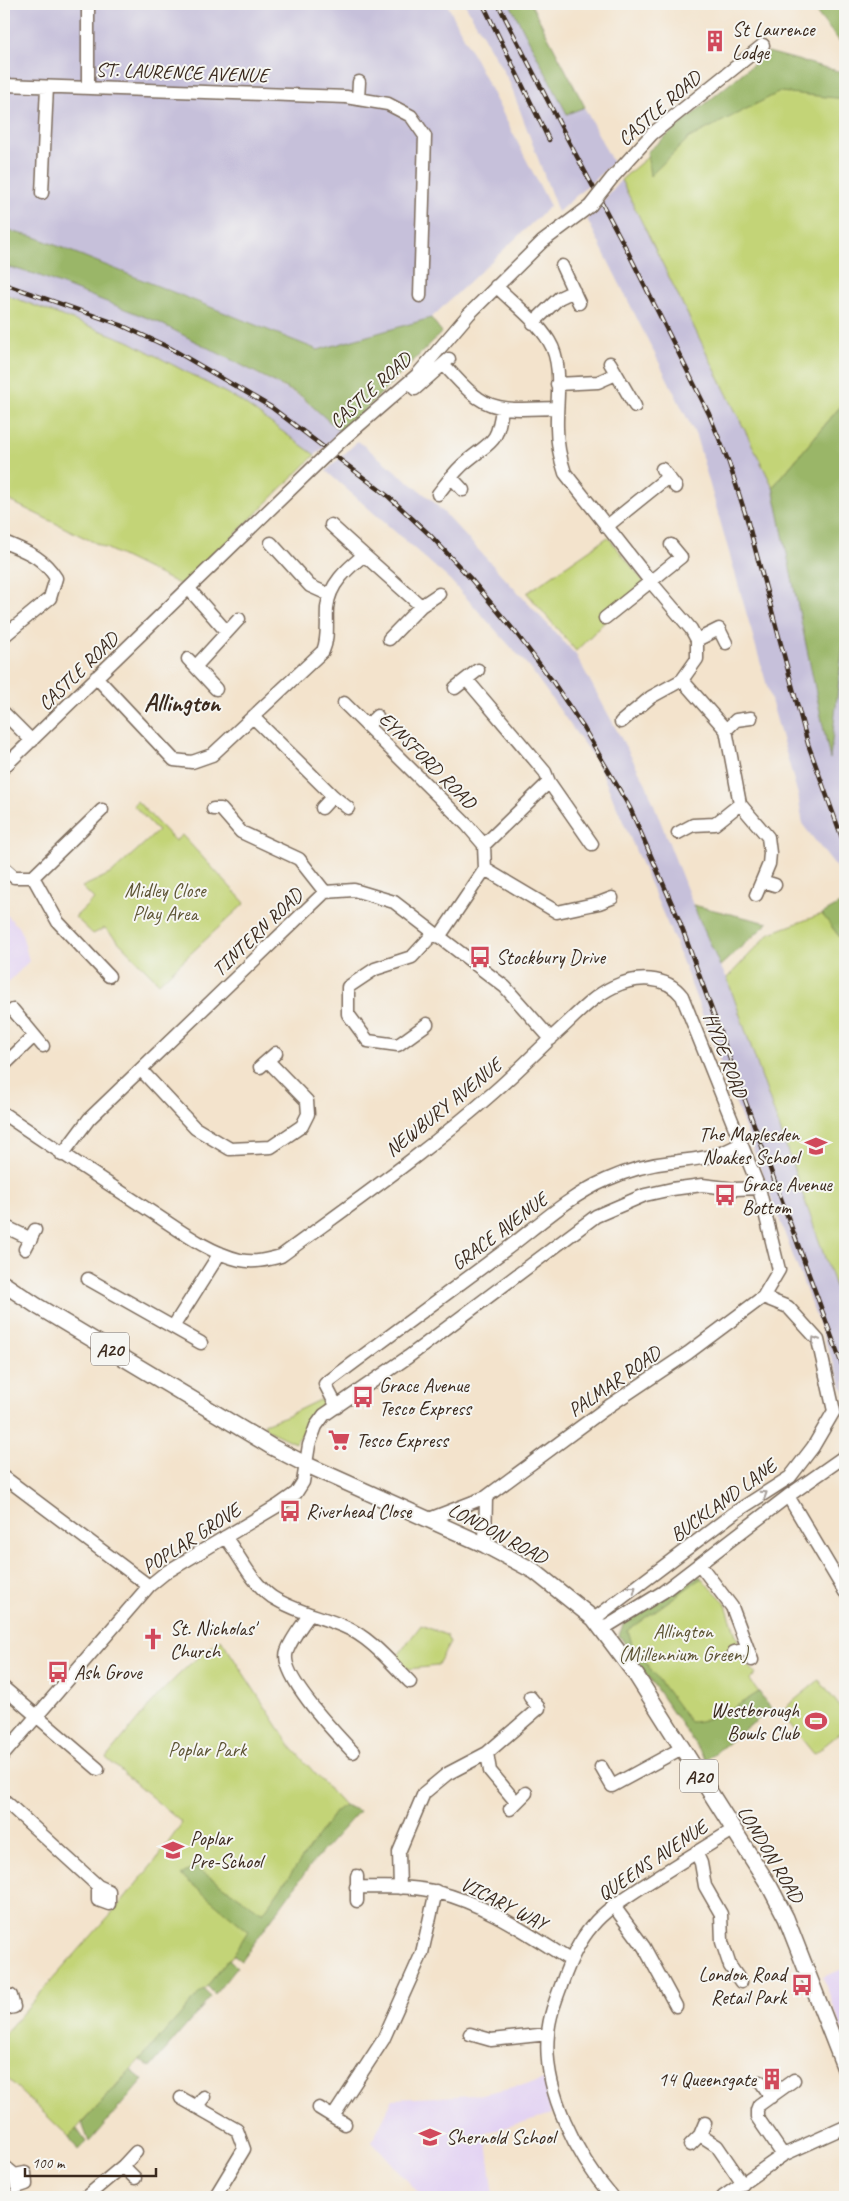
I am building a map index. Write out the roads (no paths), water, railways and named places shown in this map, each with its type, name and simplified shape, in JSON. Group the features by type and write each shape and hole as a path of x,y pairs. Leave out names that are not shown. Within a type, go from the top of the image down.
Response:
{"main road":[{"name":"LONDON ROAD","path":"4,1284 37,1306 305,1464 485,1545 534,1571 598,1625 636,1675 770,1887 786,1918 845,2069"}],"street":[{"path":"88,4 88,87"},
{"name":"CASTLE ROAD","path":"4,767 326,455 417,375 469,314 496,286 542,242 590,206 612,178 652,134 741,64 763,44"},
{"path":"358,99 359,82"},
{"name":"ST. LAURENCE AVENUE","path":"4,85 358,99 388,104 411,116 424,136 420,296"},
{"path":"42,193 47,87"},
{"path":"562,266 579,303"},
{"path":"496,286 549,340 554,352 559,453 565,472 606,527 691,629 697,640 697,659 682,680 650,697 620,723"},
{"path":"533,323 559,298 574,291"},
{"path":"415,389 447,362 477,398 487,404 502,409 557,408"},
{"path":"610,363 635,406"},
{"path":"557,384 598,382 616,374"},
{"path":"438,494 466,461 487,448 496,436 502,409"},
{"path":"451,477 463,490"},
{"path":"606,527 669,478"},
{"path":"331,526 421,606"},
{"path":"4,542 36,555 49,566 56,578 50,598 4,636"},
{"path":"271,543 310,586 330,595"},
{"path":"605,618 681,557 671,545"},
{"path":"96,677 174,760 192,762 212,755 253,717 294,673 323,651 327,642 327,608 330,595 343,572 364,554"},
{"path":"189,589 226,631"},
{"path":"389,639 421,606 439,594"},
{"path":"216,689 192,663 239,619"},
{"path":"697,640 719,628 726,643"},
{"path":"455,688 478,670"},
{"path":"467,680 545,772 549,782 592,844"},
{"path":"682,680 726,730 740,804 768,837 769,864 756,895"},
{"name":"EYNSFORD ROAD","path":"344,703 484,845"},
{"path":"4,713 32,741"},
{"path":"367,726 377,716"},
{"path":"253,717 333,796 348,808"},
{"path":"726,730 736,720 751,719"},
{"path":"427,1024 398,1044 368,1041 348,1014 348,987 375,969 412,957 437,935 486,869 484,845 549,782"},
{"path":"322,808 333,796"},
{"path":"678,833 693,825 715,824 740,804"},
{"path":"213,809 221,809 241,832 299,859 324,892"},
{"path":"4,868 14,877 33,877 102,810"},
{"path":"486,869 557,912 598,898 612,898"},
{"path":"33,877 58,922 110,976"},
{"path":"762,881 775,885"},
{"name":"TINTERN ROAD","path":"62,1154 89,1119 324,892 354,890 394,902 505,987 550,1039"},
{"name":"NEWBURY AVENUE","path":"4,1114 62,1154 199,1242 220,1253 250,1261 268,1260 281,1256 442,1135 494,1092 600,994 627,982 652,979 666,982 682,996"},
{"name":"HYDE ROAD","path":"682,996 759,1188 780,1270 763,1297"},
{"path":"4,1066 39,1041 13,1010"},
{"path":"141,1070 195,1128 202,1133 230,1149 271,1147 302,1126 308,1114 307,1101 268,1060"},
{"name":"GRACE AVENUE","path":"337,1406 325,1384 435,1304 468,1277 580,1194 606,1179 640,1168 670,1162 706,1159 725,1153 740,1144"},
{"path":"305,1464 316,1426 324,1416 408,1357 596,1216 645,1195 672,1189 702,1185 759,1188"},
{"path":"4,1226 30,1239"},
{"path":"173,1327 220,1253"},
{"path":"88,1279 202,1343"},
{"name":"BUCKLAND LANE","path":"598,1625 734,1513 790,1478 813,1447 834,1412 818,1340 788,1307 763,1297"},
{"name":"PALMAR ROAD","path":"429,1519 486,1497 609,1406 688,1353 763,1297"},
{"name":"BUCKLAND LANE","path":"598,1625 663,1592 788,1496 845,1456"},
{"name":"POPLAR GROVE","path":"4,1754 149,1586 165,1573 296,1493 303,1482 305,1464"},
{"path":"4,1477 149,1586"},
{"path":"788,1496 845,1592"},
{"path":"485,1545 486,1497"},
{"path":"225,1537 250,1575 272,1596 309,1615 344,1626 372,1644 410,1682"},
{"path":"700,1565 732,1607 749,1654 734,1652"},
{"path":"309,1615 286,1652 285,1662 294,1680 323,1720 354,1752"},
{"path":"4,1688 98,1769"},
{"path":"400,1888 399,1852 424,1793 447,1774 487,1753 539,1708 530,1697"},
{"path":"601,1767 612,1786 682,1748"},
{"path":"487,1753 490,1772 513,1806 526,1793"},
{"path":"4,1800 98,1886"},
{"name":"QUEENS AVENUE","path":"612,2197 586,2165 565,2122 549,2066 548,2034 556,2001 570,1960 592,1926 613,1905 733,1830"},
{"path":"696,1852 701,1863 705,1886 722,1914 722,1942 730,1966 741,1982"},
{"name":"VICARY WAY","path":"357,1901 356,1882 436,1891 471,1903 511,1923 570,1960"},
{"path":"334,2115 383,2040 422,1953 436,1891"},
{"path":"613,1905 644,1947 664,1995 676,2006"},
{"path":"4,1996 11,1996 14,2007 4,2008"},
{"path":"470,2034 491,2040 548,2034"},
{"path":"783,2154 757,2117 757,2110 759,2105 794,2080"},
{"path":"761,2082 771,2097"},
{"path":"196,2107 204,2097"},
{"path":"181,2098 237,2130 244,2149 215,2197"},
{"path":"319,2108 334,2115 345,2124"},
{"path":"690,2145 700,2135 706,2122"},
{"path":"723,2197 783,2154 845,2127"},
{"path":"700,2135 716,2146 743,2184"},
{"path":"86,2197 123,2166 136,2152"},
{"path":"4,2166 15,2175"},
{"path":"123,2166 135,2178"}],"railway":[{"path":"483,4 549,140"},
{"path":"498,4 627,250 709,414 729,463 747,519 808,744 845,846"},
{"path":"4,284 121,325 170,348 271,407 389,497 431,536 470,578 516,633 551,679 583,727 630,808 679,920 845,1373"}],"place":[{"name":"St Laurence Lodge","path":"715,41"},
{"name":"Stockbury Drive","path":"480,957"},
{"name":"The Maplesden Noakes School","path":"816,1146"},
{"name":"Grace Avenue Bottom","path":"725,1195"},
{"name":"Grace Avenue Tesco Express","path":"363,1397"},
{"name":"Tesco Express","path":"339,1440"},
{"name":"Riverhead Close","path":"290,1511"},
{"name":"St. Nicholas' Church","path":"153,1639"},
{"name":"Ash Grove","path":"58,1672"},
{"name":"Westborough Bowls Club","path":"816,1721"},
{"name":"Poplar Pre-School","path":"173,1850"},
{"name":"London Road Retail Park","path":"802,1985"},
{"name":"14 Queensgate","path":"772,2079"},
{"name":"Shernold School","path":"430,2137"}],"district":[{"name":"Allington","path":"182,702"}],"park label":[{"name":"Midley Close Play Area","path":"165,902"},
{"name":"Allington (Millennium Green)","path":"683,1642"},
{"name":"Poplar Park","path":"207,1749"}]}
